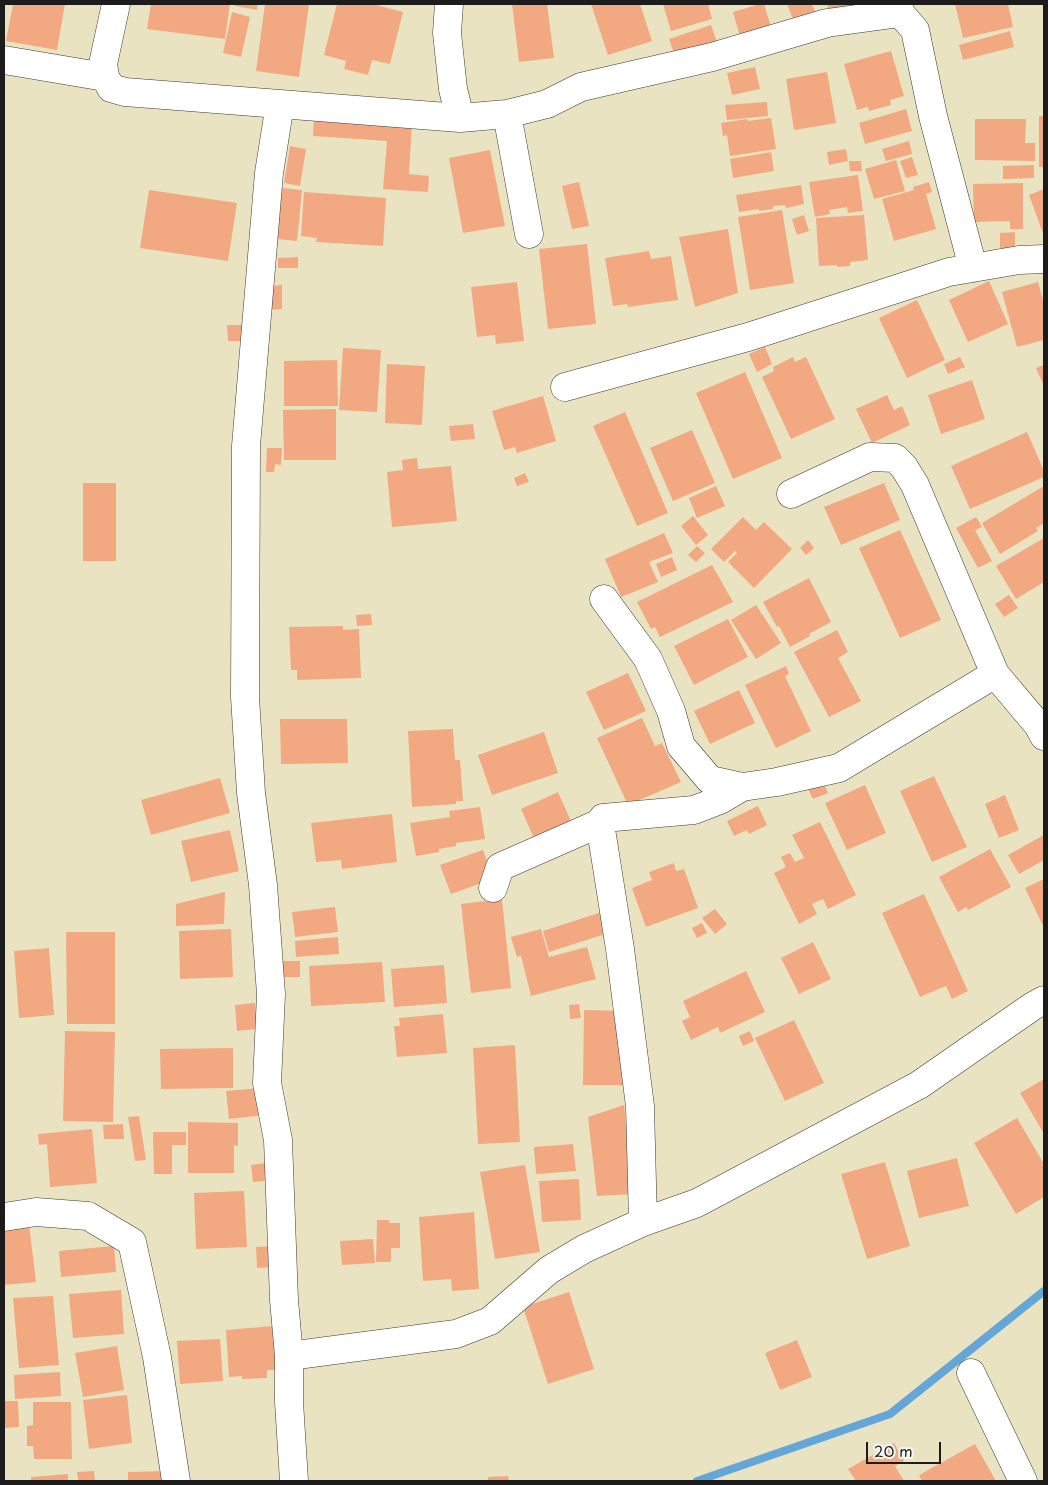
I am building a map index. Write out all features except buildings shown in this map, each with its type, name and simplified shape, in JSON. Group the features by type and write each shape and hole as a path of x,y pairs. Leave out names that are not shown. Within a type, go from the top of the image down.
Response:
{"street":[{"path":"116,4 103,64 105,77 111,88 124,92 460,118 507,114 547,104 581,87 712,57 827,23 899,9 915,30 933,116 973,268"},
{"path":"449,4 447,33 454,90 460,118"},
{"path":"4,60 105,77"},
{"path":"280,104 270,173 246,446 245,697 251,793 263,884 271,994 267,1082 278,1140 284,1300 289,1356 289,1402 294,1481"},
{"path":"507,114 529,234"},
{"path":"565,387 748,337 949,272 1019,260 1044,259"},
{"path":"791,494 870,457 895,458 904,467 915,485 995,674 1038,725 1044,736"},
{"path":"604,599 648,659 672,711 682,746 710,780 742,787 777,782 839,768 995,674"},
{"path":"493,888 500,867 600,823 603,818 694,810 720,800 742,787"},
{"path":"600,823 620,949 640,1106 643,1222"},
{"path":"289,1356 456,1334 490,1320 549,1270 584,1249 643,1222 697,1203 919,1086 1044,1000"},
{"path":"4,1217 36,1212 88,1216 132,1242 157,1357 176,1481"},
{"path":"971,1373 1023,1481"}],"waterway":[{"path":"697,1481 890,1414 1044,1291"}]}
